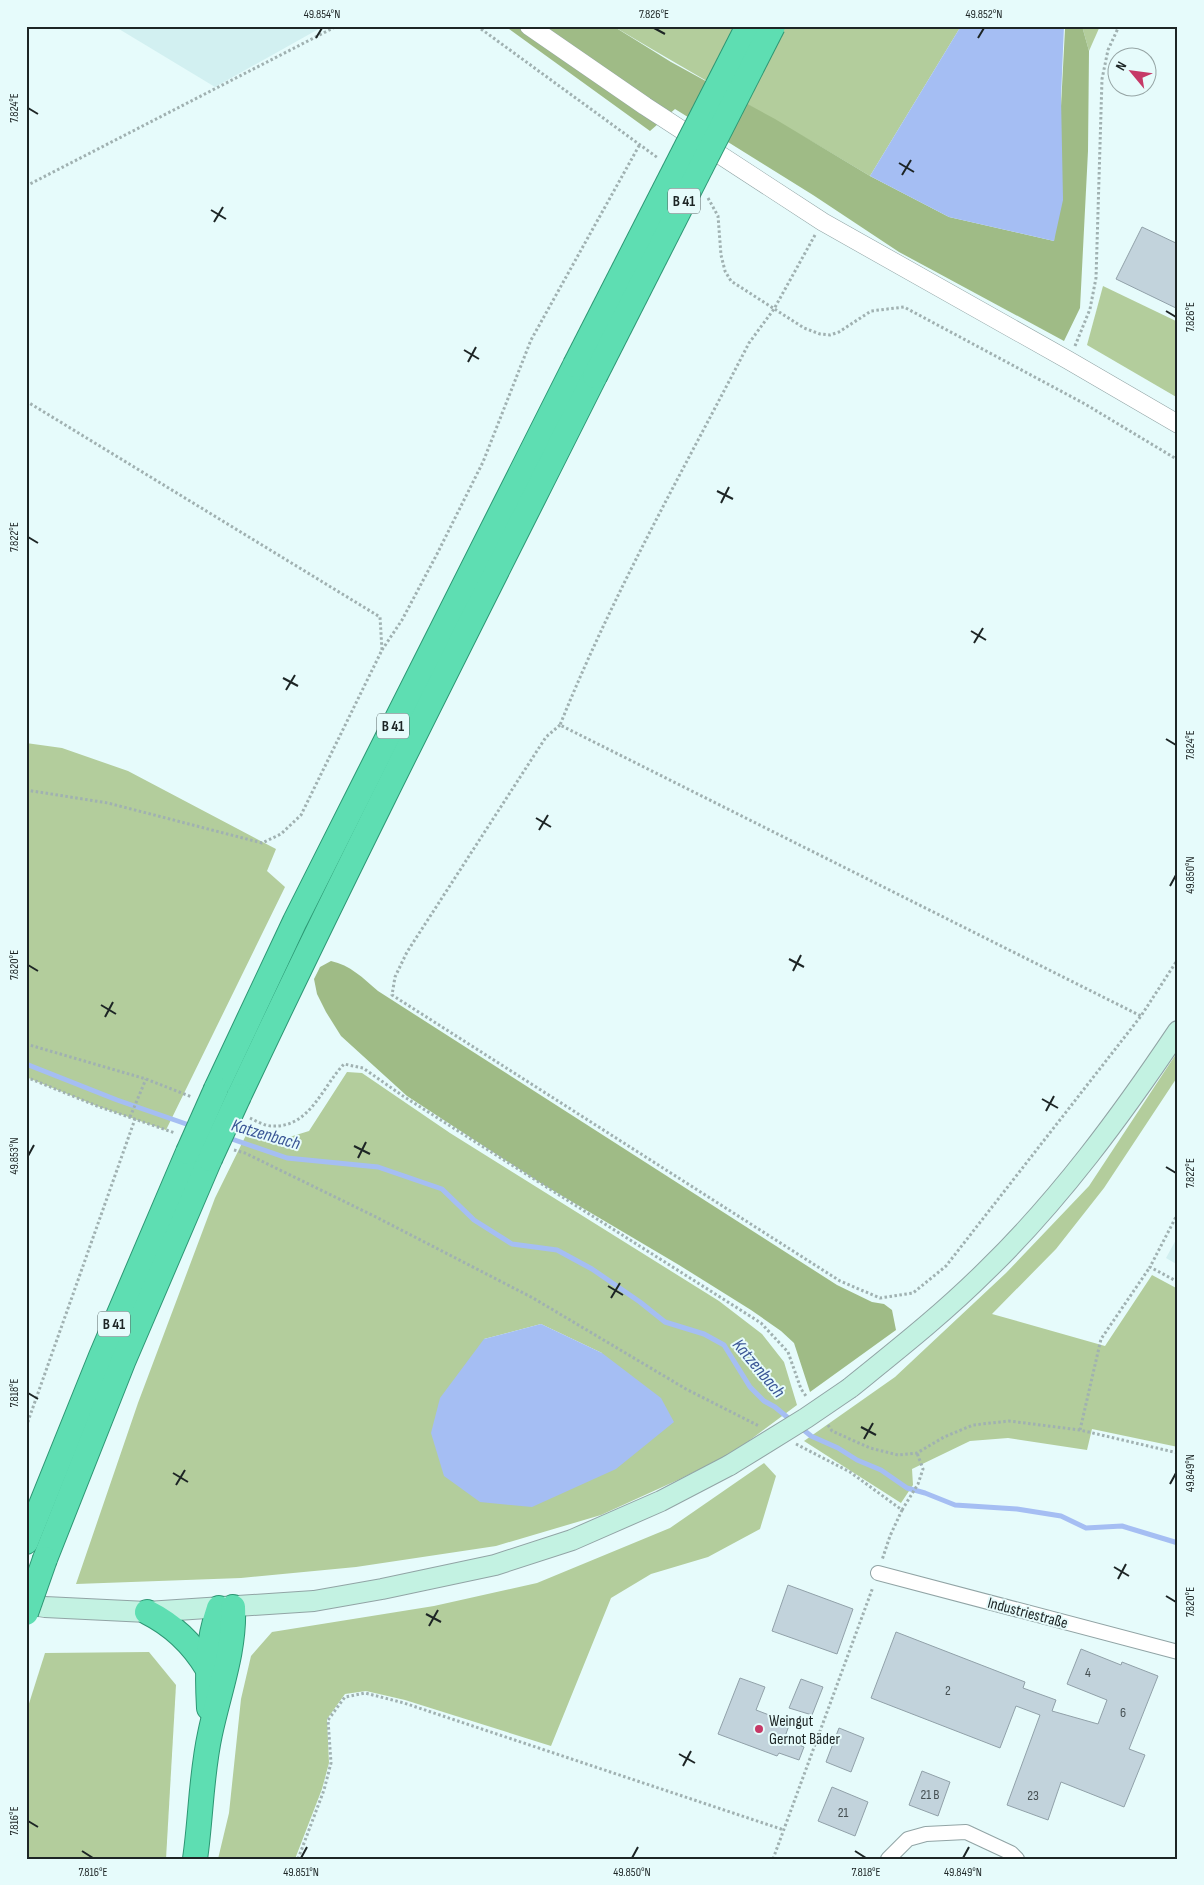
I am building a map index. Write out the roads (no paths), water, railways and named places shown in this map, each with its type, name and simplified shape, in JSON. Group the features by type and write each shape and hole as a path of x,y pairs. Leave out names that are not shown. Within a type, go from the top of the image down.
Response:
{"highway":[{"name":"B 41","path":"26,1542 101,1356 202,1149 241,1106 358,846 748,26"},
{"name":"B 41","path":"26,1613 123,1362 202,1149 208,1094 295,921 585,371 773,26"},
{"path":"210,1735 207,1668 211,1637 226,1607"},
{"path":"195,1859 210,1735 231,1645 234,1623 226,1607"},
{"path":"146,1612 179,1632 207,1668"}],"main road":[{"path":"26,1604 45,1607 146,1612 314,1601 495,1565 589,1532 661,1501 730,1465 806,1418 850,1388 930,1324 988,1269 1066,1185 1139,1089 1178,1031"}],"street":[{"path":"529,26 645,106 824,222 1178,424"},
{"name":"Industriestraße","path":"878,1572 1178,1652"},
{"path":"888,1859 908,1839 926,1834 966,1832 1010,1853 1017,1859"}],"water":[{"path":"961,26 1064,26 1061,97 1063,200 1054,241 949,217 870,176"},
{"path":"541,1324 602,1353 661,1398 674,1422 616,1469 532,1507 480,1502 444,1476 431,1433 440,1398 484,1339"}],"waterway":[{"name":"Katzenbach","path":"26,1064 117,1100 192,1126"},
{"name":"Katzenbach","path":"226,1137 287,1158 378,1167 442,1189 474,1220 512,1244 557,1250 592,1269 665,1322 704,1334 724,1345 750,1387 764,1401 775,1407 793,1422"},
{"name":"Katzenbach","path":"800,1427 811,1436 881,1470 907,1488 955,1505 1017,1509 1061,1516 1086,1528 1122,1526 1178,1543"}],"place":[{"name":"Weingut Gernot Bäder","path":"759,1729"}]}
